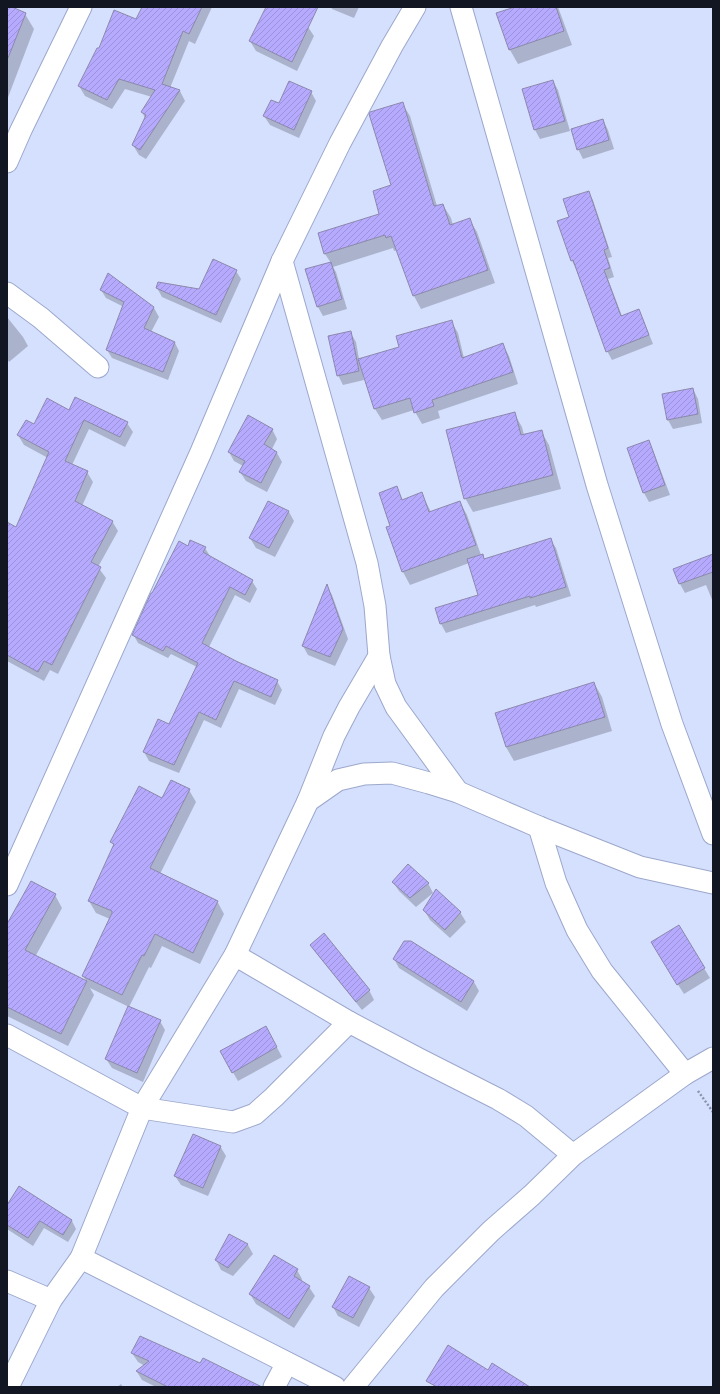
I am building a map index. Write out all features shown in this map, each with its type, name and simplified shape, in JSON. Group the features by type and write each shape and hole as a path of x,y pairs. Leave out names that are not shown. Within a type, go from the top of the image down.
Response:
{"street":[{"path":"7,162 81,7"},
{"path":"7,885 201,452 282,261 340,143 392,46 415,7"},
{"path":"461,7 597,485 672,724 713,834"},
{"path":"282,261 367,563 375,606 379,656 385,684 396,707 458,792"},
{"path":"7,293 42,318 98,367"},
{"path":"8,1387 51,1300 81,1258 142,1108 235,954 308,801 334,736 379,656"},
{"path":"308,801 338,780 364,774 392,773 458,792 539,827 640,867 713,883"},
{"path":"539,827 556,883 577,930 602,971 685,1074"},
{"path":"235,954 349,1022 498,1099 526,1116 573,1155"},
{"path":"7,1035 142,1108 233,1122 255,1114 349,1022"},
{"path":"353,1387 434,1288 491,1231 532,1195 573,1155 685,1074 713,1058"},
{"path":"81,1258 336,1387"},
{"path":"7,1281 51,1300"},
{"path":"274,1387 287,1363"}],"building":[{"path":"7,7 12,7 26,13 8,58 7,58"},
{"path":"142,7 202,7 189,34 183,31 162,84 180,90 140,150 132,145 146,115 141,112 155,90 119,79 107,100 78,86 97,48 99,48 114,10 136,19"},
{"path":"266,7 318,7 292,62 249,41"},
{"path":"515,7 556,7 564,31 509,50 496,13"},
{"path":"553,80 565,121 534,130 522,89"},
{"path":"289,81 312,91 294,130 263,116 271,100 279,103"},
{"path":"403,102 434,206 443,204 450,225 470,218 488,270 413,296 391,236 386,238 385,235 324,254 318,233 379,214 373,191 391,185 369,114 370,112"},
{"path":"603,119 609,140 577,150 571,129"},
{"path":"589,191 608,248 604,250 610,268 604,270 621,316 639,309 649,335 606,352 573,260 571,261 557,221 569,217 563,199"},
{"path":"213,259 237,270 216,315 156,288 158,282 199,289"},
{"path":"331,262 342,299 317,307 305,269"},
{"path":"108,273 154,307 144,328 175,342 163,372 106,350 124,302 100,290"},
{"path":"452,320 462,358 503,343 513,372 432,400 434,406 414,413 410,398 374,409 358,359 399,347 396,336"},
{"path":"351,331 359,371 337,376 328,336"},
{"path":"693,388 698,414 667,420 662,394"},
{"path":"75,397 128,422 120,437 84,420 65,461 88,471 75,501 113,521 91,562 101,567 52,665 44,661 38,672 7,655 7,522 16,527 49,452 17,435 26,420 34,424 47,398 69,410"},
{"path":"515,412 521,435 542,430 553,475 464,499 446,430"},
{"path":"248,415 273,429 264,444 277,452 261,483 239,472 245,461 228,452"},
{"path":"649,440 665,485 643,493 627,448"},
{"path":"397,486 402,500 422,492 429,512 460,501 476,545 402,572 386,527 390,526 379,493"},
{"path":"268,501 289,511 269,548 249,538"},
{"path":"551,538 566,587 530,598 530,596 440,624 435,608 478,595 467,559 483,554 484,559"},
{"path":"190,540 206,547 203,552 253,580 245,595 230,587 202,643 236,661 278,680 271,697 234,681 216,720 199,712 174,765 143,752 158,719 169,724 198,663 166,646 163,651 132,635 151,593 179,541 188,546"},
{"path":"713,554 713,572 679,584 673,569"},
{"path":"327,584 343,629 330,657 302,646"},
{"path":"594,682 605,717 506,747 495,713"},
{"path":"171,780 190,789 150,868 218,901 193,953 155,934 144,956 142,955 122,995 82,976 112,913 112,911 88,901 114,844 110,842 139,786 162,798"},
{"path":"408,864 429,883 410,898 392,882"},
{"path":"31,881 56,894 25,950 87,981 61,1034 7,1007 7,924"},
{"path":"436,889 461,912 445,930 423,910"},
{"path":"679,925 705,968 677,985 651,942"},
{"path":"324,933 370,990 356,1002 310,945"},
{"path":"404,941 411,941 474,981 461,1002 393,959"},
{"path":"128,1006 161,1020 137,1073 105,1059"},
{"path":"266,1026 277,1047 232,1073 220,1051"},
{"path":"193,1134 221,1146 203,1188 174,1176"},
{"path":"19,1186 72,1220 63,1235 40,1221 28,1238 7,1225 7,1205"},
{"path":"229,1234 248,1244 228,1268 215,1260"},
{"path":"274,1255 298,1269 294,1276 310,1286 289,1319 249,1294"},
{"path":"349,1276 370,1287 353,1318 332,1307"},
{"path":"140,1336 200,1363 203,1358 262,1387 168,1387 136,1371 149,1361 131,1353"},
{"path":"448,1345 488,1370 492,1363 530,1387 437,1387 426,1381"}]}
